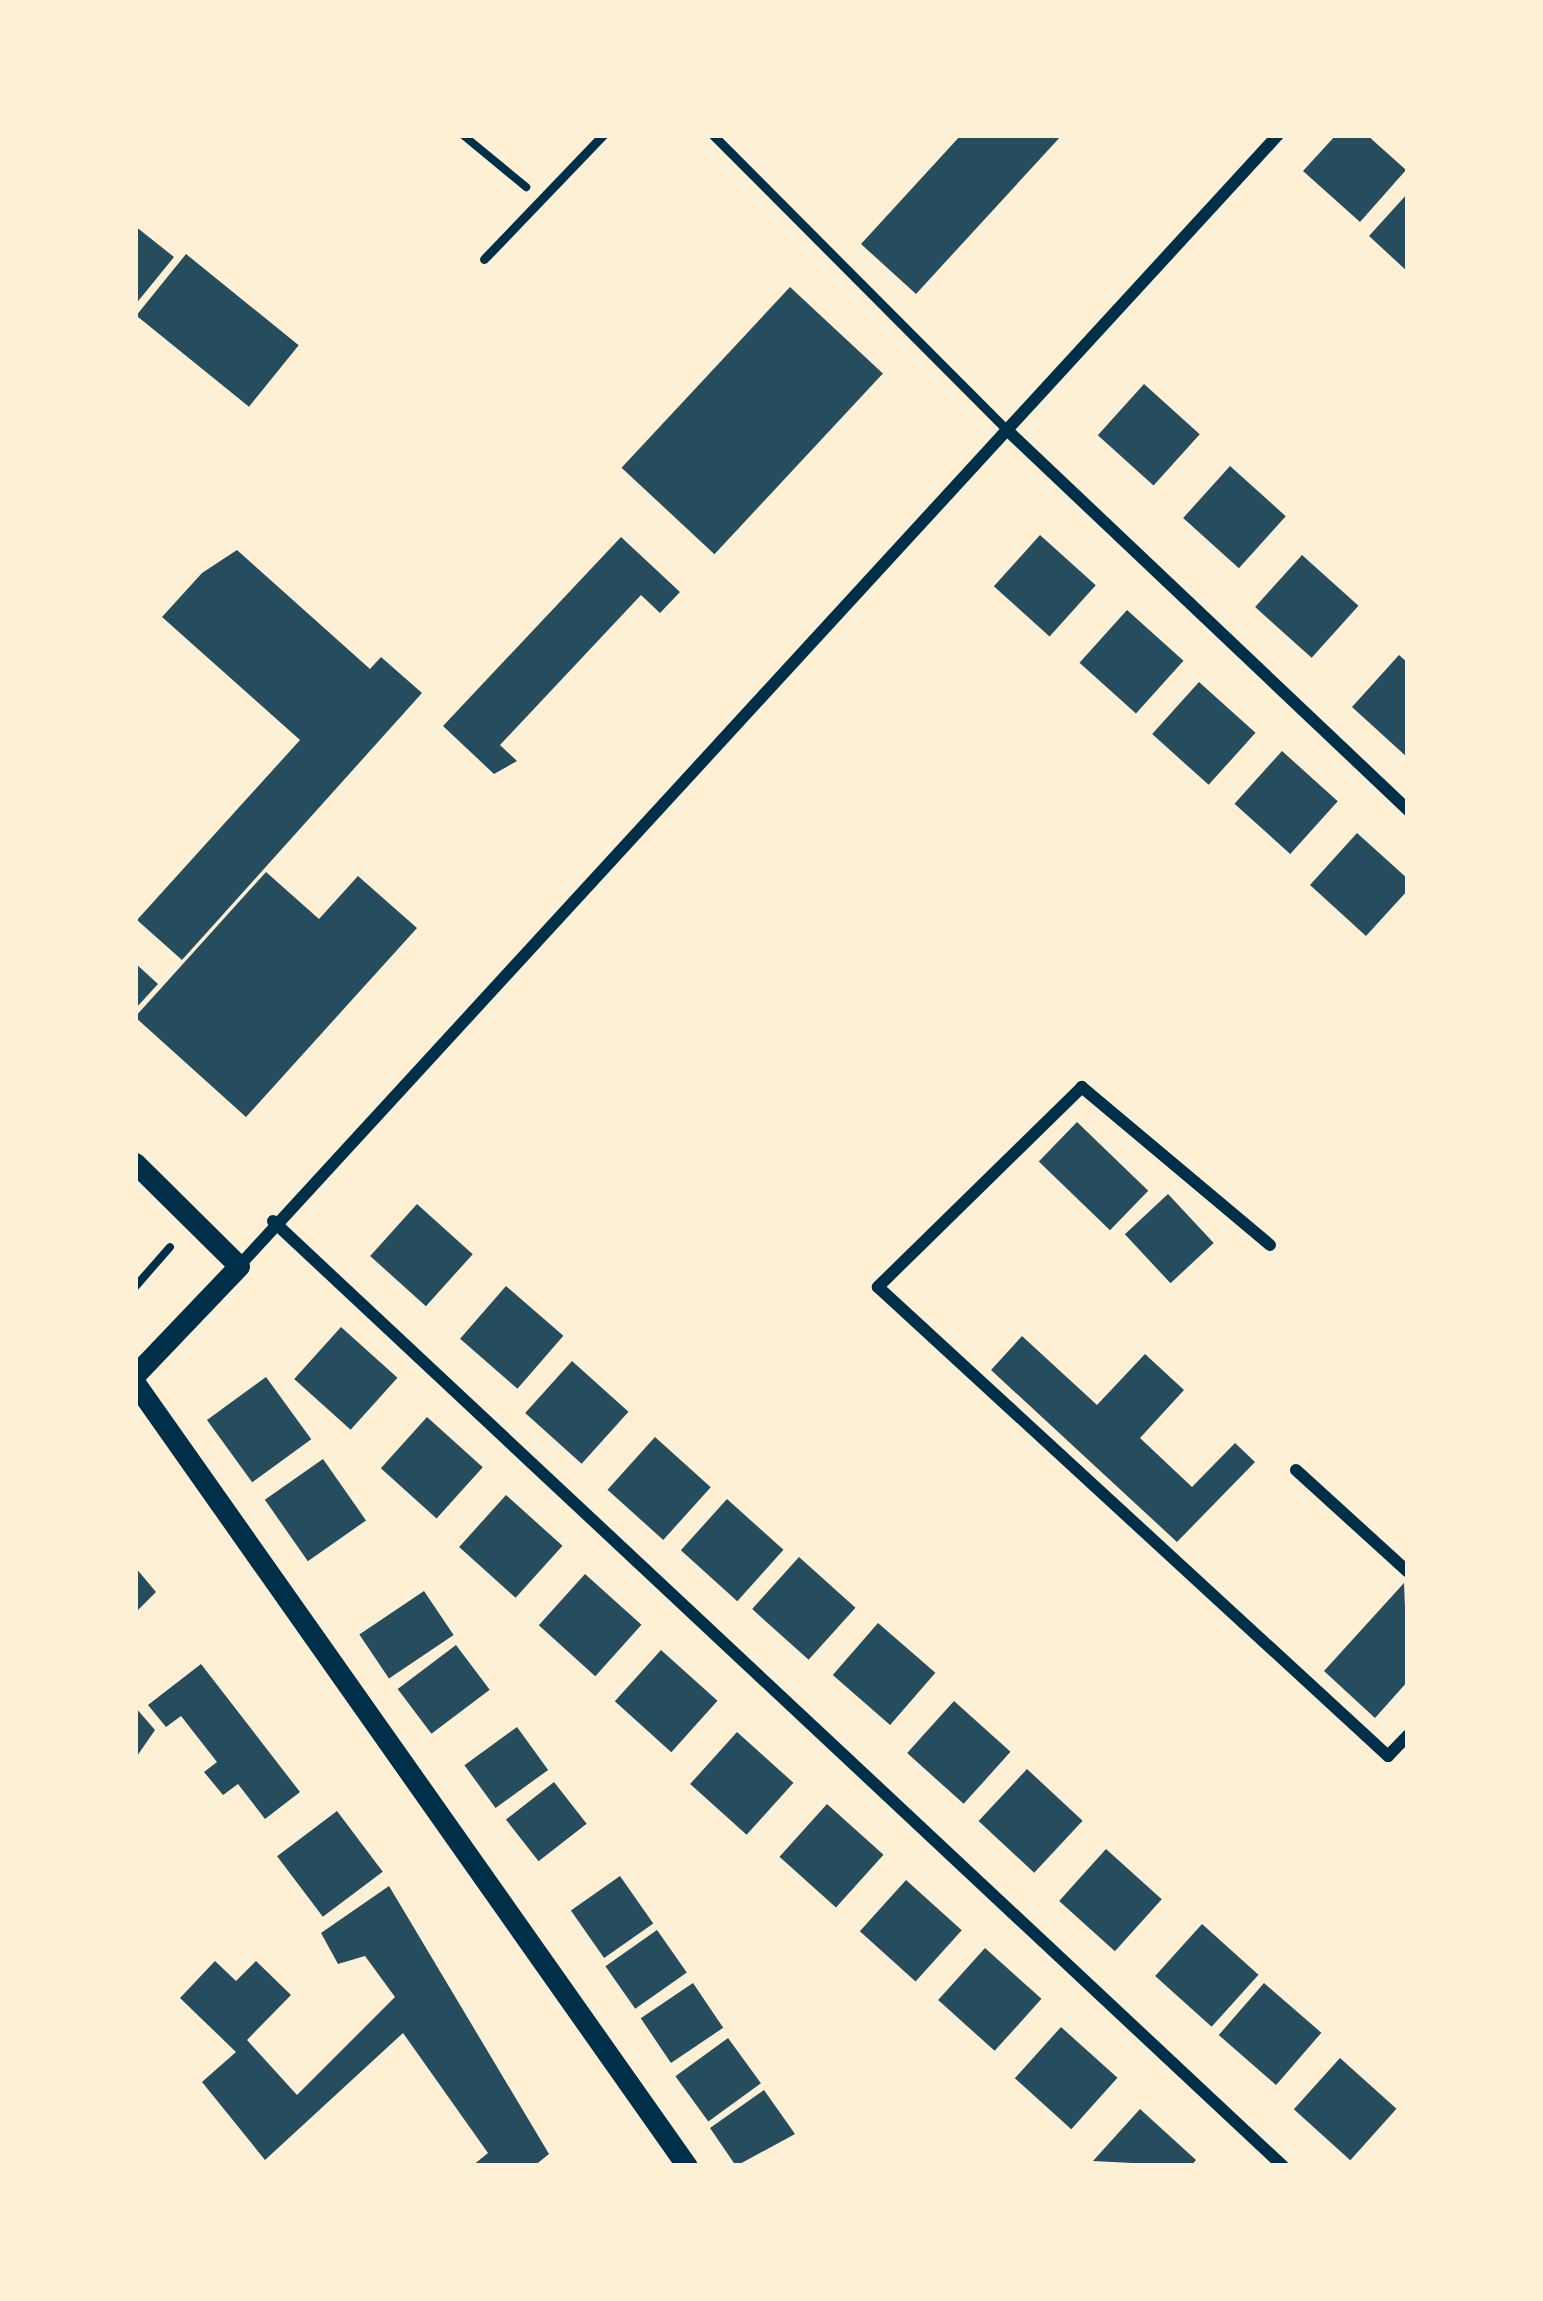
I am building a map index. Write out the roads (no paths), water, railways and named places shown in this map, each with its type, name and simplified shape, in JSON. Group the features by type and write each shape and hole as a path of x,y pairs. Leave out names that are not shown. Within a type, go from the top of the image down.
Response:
{"street":[{"path":"687,2166 135,1379 239,1266 273,1221 1278,135"},
{"path":"1006,429 1408,810"},
{"path":"1270,1245 1082,1087 878,1287 1388,1756 1408,1735"},
{"path":"135,1163 239,1266"},
{"path":"273,1221 1282,2166"},
{"path":"1296,1470 1408,1572"}],"lane":[{"path":"484,259 603,135"},
{"path":"713,135 1006,429"}]}
